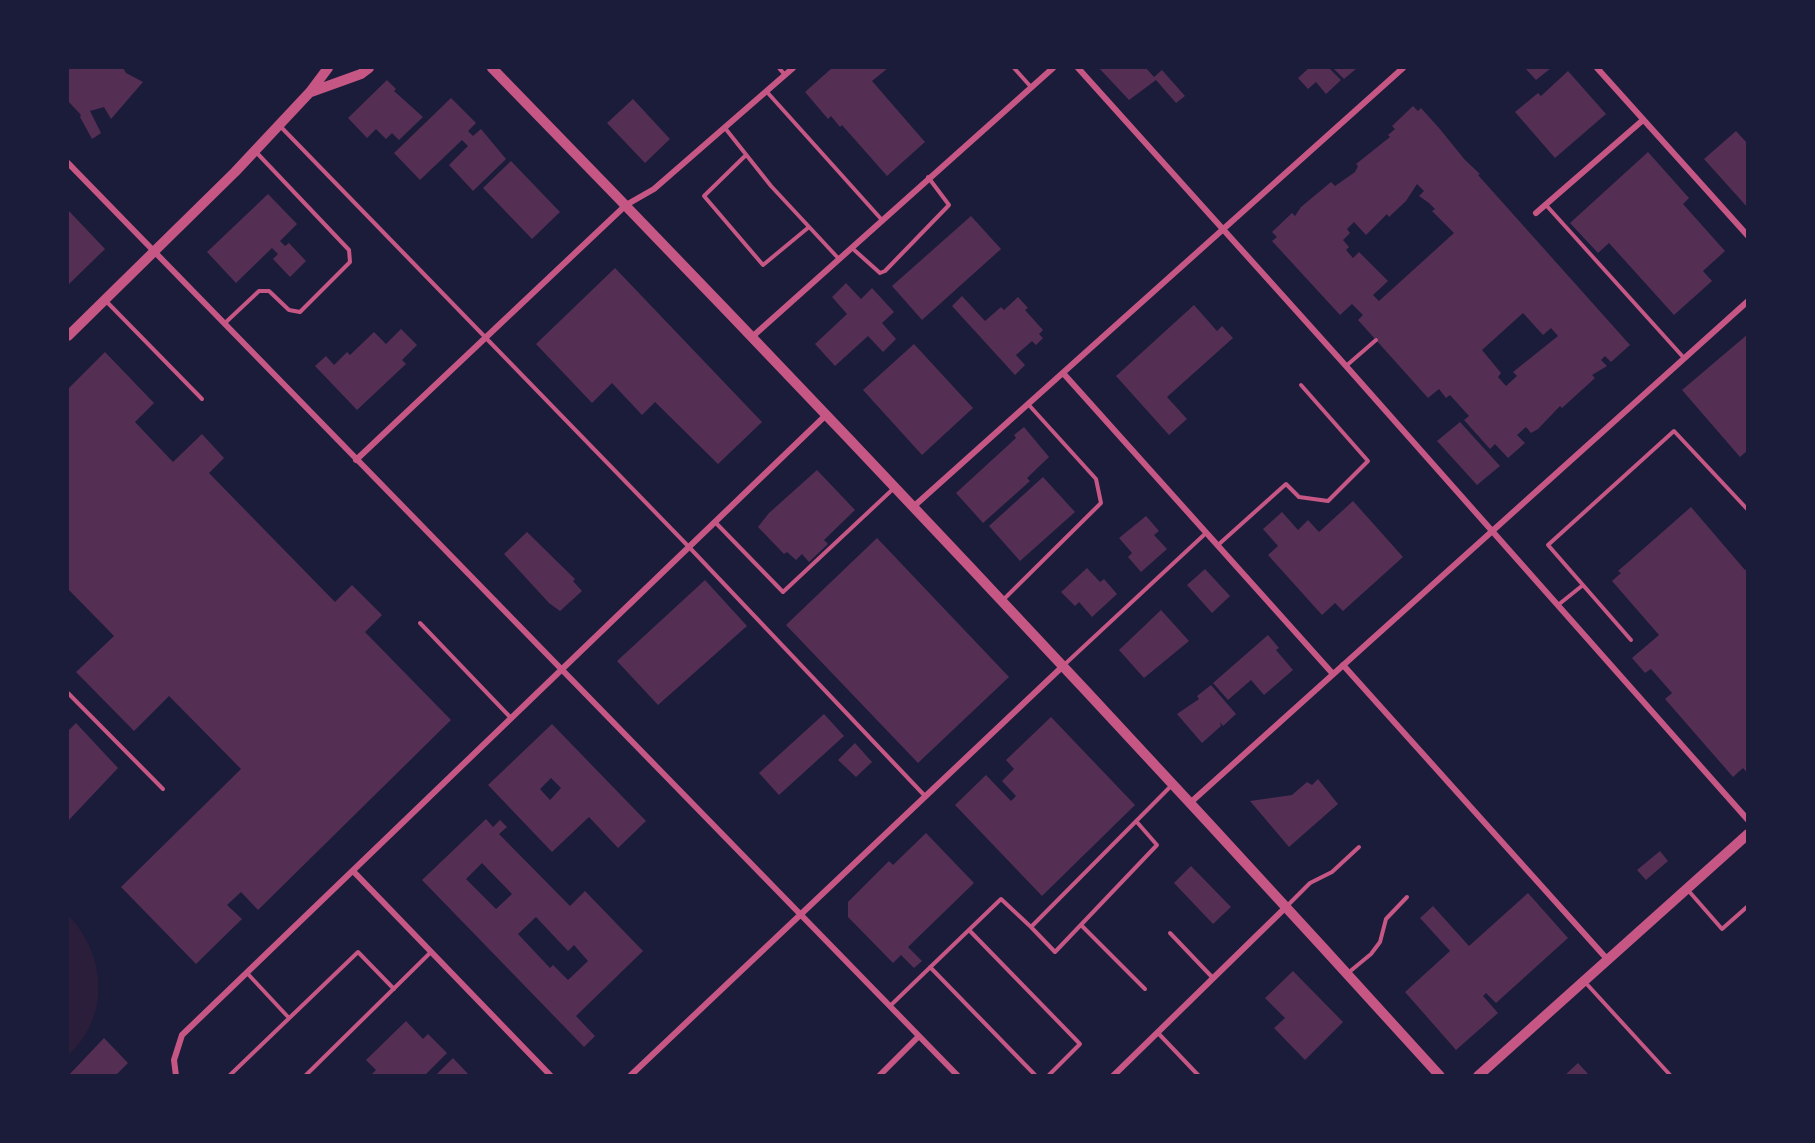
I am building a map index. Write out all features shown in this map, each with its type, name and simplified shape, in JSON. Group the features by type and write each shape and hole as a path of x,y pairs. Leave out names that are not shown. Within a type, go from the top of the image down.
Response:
{"street":[{"path":"68,336 280,126 328,68"},
{"path":"310,92 361,74 369,68"},
{"path":"492,68 626,205 1287,906 1440,1076"},
{"path":"356,460 626,205 654,189 793,68"},
{"path":"751,338 928,177 1053,68"},
{"path":"1078,68 1346,366 1748,820"},
{"path":"912,508 1403,68"},
{"path":"1596,68 1748,236"},
{"path":"1536,213 1643,120"},
{"path":"68,163 958,1076"},
{"path":"1190,803 1748,301"},
{"path":"1063,373 1333,674"},
{"path":"176,1076 174,1060 182,1035 825,416"},
{"path":"1343,665 1607,959"},
{"path":"630,1076 1062,667"},
{"path":"1478,1076 1748,834"},
{"path":"353,871 551,1076"},
{"path":"1113,1076 1287,906"},
{"path":"879,1076 919,1036"}],"lane":[{"path":"779,68 785,75"},
{"path":"1014,68 1031,87"},
{"path":"766,91 882,220"},
{"path":"280,126 689,547 925,797"},
{"path":"724,128 839,259"},
{"path":"224,324 259,291 269,291 289,310 300,312 350,262 349,250 255,151"},
{"path":"746,155 704,196 764,265 809,227"},
{"path":"852,248 873,269 880,273 885,271 949,204 928,177"},
{"path":"1546,205 1684,358"},
{"path":"105,299 202,399"},
{"path":"1346,366 1376,340"},
{"path":"1218,545 1286,484 1299,497 1328,501 1368,461 1300,386"},
{"path":"1000,602 1101,503 1096,479 1028,404"},
{"path":"1631,640 1548,545 1674,431 1748,510"},
{"path":"715,522 783,592 893,488"},
{"path":"1062,667 1206,533"},
{"path":"1557,606 1583,585"},
{"path":"420,623 511,718"},
{"path":"68,693 163,789"},
{"path":"1031,927 1173,785"},
{"path":"890,1006 1001,899 1055,952 1157,845 1136,821"},
{"path":"1287,906 1310,882 1332,872 1359,847"},
{"path":"1686,888 1722,929 1748,906"},
{"path":"1348,973 1371,954 1380,942 1386,919 1407,897"},
{"path":"1082,926 1144,989"},
{"path":"969,930 1080,1044 1048,1076"},
{"path":"1170,933 1213,978"},
{"path":"229,1076 358,952 394,989"},
{"path":"305,1076 431,952"},
{"path":"930,967 1036,1076"},
{"path":"246,973 289,1018"},
{"path":"1583,981 1671,1076"},
{"path":"1158,1032 1199,1076"}],"shaded area":[{"path":"68,915 81,931 90,948 96,966 98,985 97,1004 91,1023 82,1040 68,1055"}],"building":[{"path":"68,68 123,68 126,73 143,82 111,119 104,107 90,111 101,133 92,139 81,115 68,101"},
{"path":"832,68 888,68 872,81 925,142 887,176 842,125 840,127 831,116 828,119 805,92"},
{"path":"1099,68 1146,68 1154,77 1162,70 1185,96 1176,103 1156,80 1129,100"},
{"path":"1309,68 1329,68 1341,80 1326,94 1316,82 1308,89 1298,78"},
{"path":"1333,68 1357,68 1344,79"},
{"path":"1525,68 1551,68 1536,80"},
{"path":"1568,71 1606,114 1555,158 1515,112 1538,93 1541,96"},
{"path":"387,80 396,89 394,91 423,117 399,140 392,133 386,139 376,129 367,138 348,118"},
{"path":"451,98 476,123 468,131 473,136 481,129 506,159 473,191 449,165 468,146 462,140 420,180 394,153"},
{"path":"633,99 670,139 645,163 607,123"},
{"path":"1413,106 1418,111 1421,108 1630,345 1611,362 1605,356 1601,360 1607,366 1592,375 1595,378 1562,408 1560,406 1538,429 1531,433 1526,427 1517,435 1525,443 1508,458 1495,444 1490,449 1464,420 1469,416 1450,395 1446,398 1439,389 1428,398 1358,320 1363,315 1352,304 1340,315 1272,241 1277,237 1272,232 1292,213 1295,216 1301,207 1331,182 1335,186 1355,172 1358,166 1356,164 1390,137 1388,135 1395,129 1392,126","holes":["1417,184 1424,191 1419,196 1435,209 1432,211 1454,233 1379,301 1373,295 1388,281 1359,252 1353,258 1346,250 1349,247 1343,240 1350,233 1347,229 1354,222 1366,235 1387,214 1389,217 1406,201","1523,313 1543,335 1551,328 1558,336 1513,372 1517,376 1506,386 1498,377 1501,373 1482,350"]},
{"path":"1736,131 1748,144 1748,208 1704,159"},
{"path":"1648,152 1689,198 1683,204 1725,251 1703,271 1712,281 1674,315 1609,243 1598,253 1570,223"},
{"path":"511,161 560,212 532,239 483,188"},
{"path":"268,194 297,224 280,241 285,246 289,243 306,261 290,277 273,259 278,254 272,248 236,283 207,252"},
{"path":"68,210 105,249 68,285"},
{"path":"971,216 1001,249 922,320 892,286"},
{"path":"615,268 762,422 718,464 655,402 642,415 612,383 592,403 536,344"},
{"path":"846,283 861,299 872,288 894,312 882,323 896,339 883,352 868,336 835,366 815,344 847,314 832,297"},
{"path":"962,296 985,321 1001,307 1004,310 1018,297 1028,308 1025,310 1043,330 1039,334 1043,338 1036,345 1032,341 1016,355 1025,365 1015,375 952,306"},
{"path":"1194,305 1217,331 1222,326 1233,338 1167,397 1187,419 1169,435 1116,376"},
{"path":"401,329 417,345 402,360 406,364 357,410 315,366 326,356 334,365 347,352 350,355 374,332 386,344"},
{"path":"1748,334 1748,450 1740,457 1682,390"},
{"path":"914,344 973,408 922,455 863,390"},
{"path":"105,352 154,403 135,422 173,462 202,434 224,458 209,473 335,602 352,585 382,615 365,632 451,720 258,910 241,892 227,905 242,919 196,964 121,887 241,769 169,696 134,731 76,672 114,636 68,589 68,389"},
{"path":"1460,422 1500,466 1477,485 1437,441"},
{"path":"1024,427 1049,457 1027,478 1030,481 983,523 956,493 1016,438 1014,435"},
{"path":"817,470 855,510 824,540 828,544 809,562 802,554 796,560 787,552 784,554 758,527 769,513"},
{"path":"1043,477 1075,512 1020,561 989,526"},
{"path":"1353,501 1403,557 1343,611 1335,603 1322,615 1268,555 1278,546 1263,529 1282,512 1298,530 1308,520 1319,532"},
{"path":"1691,507 1745,570 1748,569 1748,774 1743,768 1733,777 1665,699 1672,693 1651,669 1645,673 1632,658 1659,635 1612,581 1621,573 1618,571"},
{"path":"1146,516 1159,531 1154,535 1167,549 1141,572 1128,557 1132,553 1119,538"},
{"path":"527,532 575,579 573,581 582,591 560,611 549,603 504,554"},
{"path":"877,538 1009,677 918,763 786,625"},
{"path":"1087,568 1100,582 1104,579 1117,594 1092,617 1079,602 1075,606 1061,592"},
{"path":"1205,569 1230,596 1212,613 1187,585"},
{"path":"705,580 747,626 658,705 617,661"},
{"path":"1161,610 1189,641 1144,678 1119,650"},
{"path":"1268,635 1279,648 1276,650 1293,670 1264,695 1251,680 1228,700 1213,683"},
{"path":"1211,685 1236,714 1223,726 1220,722 1221,726 1202,743 1177,714 1199,699 1197,696"},
{"path":"824,714 844,736 779,795 759,773"},
{"path":"1051,717 1135,805 1042,896 955,805 986,775 1011,801 1016,796 1002,781 1014,769 1006,760"},
{"path":"76,723 118,768 68,821 68,731"},
{"path":"552,724 646,821 618,848 589,817 552,852 488,785","holes":["551,778 561,788 550,800 540,789"]},
{"path":"855,743 872,762 856,777 838,760"},
{"path":"1318,779 1338,804 1289,847 1250,801 1292,795 1307,782 1312,785"},
{"path":"486,819 493,827 500,820 507,827 499,834 570,906 585,891 643,951 576,1016 595,1036 584,1047 422,880","holes":["482,863 512,894 496,909 466,879","536,917 568,951 574,945 588,961 568,980 553,965 550,968 518,934"]},
{"path":"926,833 974,883 908,947 922,961 914,968 901,955 893,963 848,917 848,902 889,861 893,865"},
{"path":"1660,851 1668,861 1646,880 1637,870"},
{"path":"1191,866 1231,907 1213,924 1174,883"},
{"path":"1528,893 1568,938 1496,1003 1486,993 1483,996 1498,1013 1456,1050 1405,992 1450,951 1420,918 1433,906 1469,946"},
{"path":"1293,971 1343,1022 1305,1060 1274,1028 1285,1018 1265,998"},
{"path":"406,1021 423,1039 428,1034 447,1053 424,1076 370,1076 376,1070 366,1060"},
{"path":"104,1038 128,1063 115,1076 68,1076"},
{"path":"453,1058 470,1076 435,1076"},
{"path":"1578,1063 1590,1076 1564,1076"}]}
